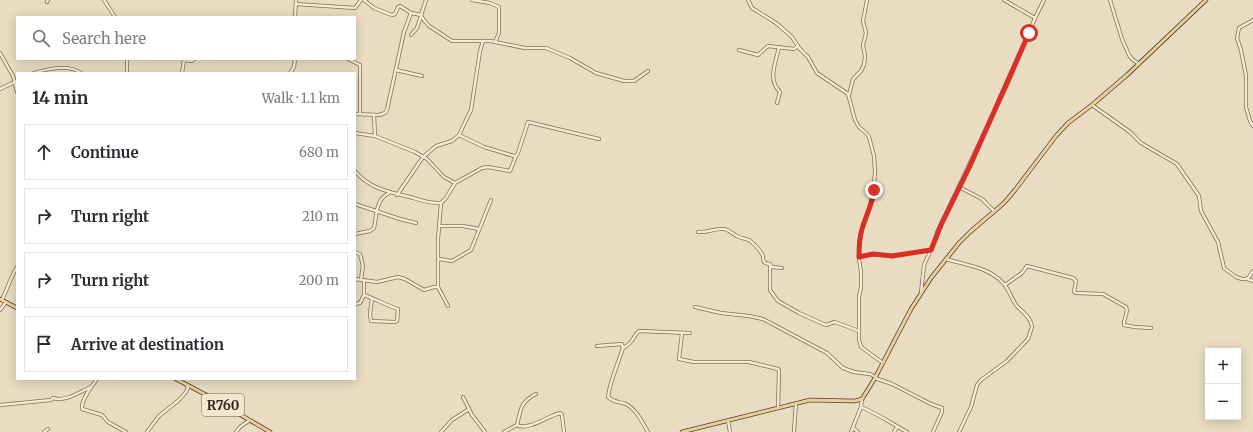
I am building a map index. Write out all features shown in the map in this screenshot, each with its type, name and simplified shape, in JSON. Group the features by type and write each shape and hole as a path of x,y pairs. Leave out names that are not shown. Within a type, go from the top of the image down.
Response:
{"main road":[{"path":"682,432 810,400 855,401 862,399 876,378 911,309 946,259 970,232 1015,190 1056,136 1068,123 1092,105 1139,64 1206,0"},
{"path":"1,300 16,307"},
{"name":"R760","path":"178,380 270,432"}],"street":[{"path":"104,0 114,16"},
{"path":"295,16 296,2 355,8 362,0 374,8 394,15 400,6 411,13 421,16 429,26 452,41 483,41 525,48 546,48 570,58 596,73 624,81 634,81 648,71"},
{"path":"411,35 417,28 426,0"},
{"path":"472,0 490,3 498,7 499,33 495,42"},
{"path":"748,0 751,7 776,23 792,37 808,57 815,71 849,95"},
{"path":"867,0 863,21 866,33 863,45 865,56 864,65 861,71 853,79 849,95 855,120 859,127 869,137 874,156 875,171 873,199 862,229 859,247 861,272 861,287 858,297 859,331 861,347 883,364"},
{"path":"1004,0 1035,18"},
{"path":"921,293 924,265 937,232 1008,83 1044,0"},
{"path":"1110,0 1122,39 1129,55 1139,64"},
{"path":"356,114 382,114 387,110 404,32 411,13"},
{"path":"1253,20 1239,28 1237,35 1246,76 1246,107 1253,126"},
{"path":"397,195 423,157 436,146 452,141 459,135 471,110 480,51 483,41"},
{"path":"739,50 758,55 768,46 794,49 798,46"},
{"path":"777,103 780,92 775,86 772,78 779,47"},
{"path":"0,53 12,72 16,82 0,89"},
{"path":"127,60 127,72"},
{"path":"182,72 184,60"},
{"path":"291,72 294,67 295,60"},
{"path":"350,60 360,65 360,114"},
{"path":"39,72 59,68 76,70 79,72"},
{"path":"396,70 422,76"},
{"path":"1092,105 1130,132 1141,143 1177,164 1199,196 1201,211 1218,242 1224,268 1236,277 1253,280"},
{"path":"374,115 375,136"},
{"path":"448,306 438,287 438,239 441,203 446,198 455,183 486,167 510,171 528,122 599,139"},
{"path":"356,133 375,136 401,145 423,157 439,172 455,183"},
{"path":"459,135 484,147 516,156"},
{"path":"356,172 368,183 389,193 441,203"},
{"path":"959,188 982,199 994,211"},
{"path":"356,234 373,230 376,211 382,198 389,193"},
{"path":"439,259 452,261 469,252 472,248 491,200"},
{"path":"356,204 400,219 416,222"},
{"path":"440,226 463,226 479,229"},
{"path":"698,232 725,229 738,237 747,239 754,244 762,254 763,261 765,263 770,264 772,267 782,268"},
{"path":"859,257 873,254 892,256 931,250"},
{"path":"356,252 360,254 363,263 362,280 364,295 362,302 356,304"},
{"path":"946,259 991,273 1005,286 1014,302 1031,321 1032,331 1028,339 1007,361 981,380 977,385 971,407 959,432"},
{"path":"770,264 770,290 778,301 826,325 835,322 859,331"},
{"path":"1005,286 1022,273 1027,266 1073,278 1076,281 1074,292 1103,294 1126,307 1128,311 1124,320 1124,325 1135,328 1151,328"},
{"path":"1,300 10,284 12,275 16,269"},
{"path":"1246,279 1253,271"},
{"path":"356,279 377,282 398,277 405,279 424,290 438,287"},
{"path":"364,295 372,298 398,309 397,321 371,321 370,314 372,298"},
{"path":"0,310 6,302"},
{"path":"695,307 721,313 749,316 763,320 827,353 843,368 854,372 870,374 942,408 942,412 933,432"},
{"path":"648,432 639,417 630,407 613,401 608,397 610,383 614,377 623,348 631,344 639,330 690,333"},
{"path":"682,333 679,359 694,362 749,362 778,369 778,408"},
{"path":"597,346 621,344 623,345 623,348"},
{"path":"96,380 82,405 82,409 102,415 108,422 126,432"},
{"path":"147,432 159,416 183,396 188,388 185,384"},
{"path":"0,405 51,400 53,398 67,398 91,387"},
{"path":"517,425 520,412 526,400 536,394"},
{"path":"463,397 472,415 485,432"},
{"path":"851,432 861,407 862,399"},
{"path":"794,432 796,403"},
{"path":"861,407 879,414 897,427 907,432"},
{"path":"441,432 452,420 469,409"},
{"path":"504,432 517,425 520,427 525,426 560,413 562,415 564,432"},
{"path":"236,432 250,420"},
{"path":"728,421 730,432"},
{"path":"894,432 897,427"},
{"path":"853,428 858,432"},
{"path":"44,432 48,429"}],"route":[{"path":"874,190 873,199 862,229 859,257 873,254 892,256 931,250 937,232 969,168 977,146 997,103 1002,97 1029,33"}]}
